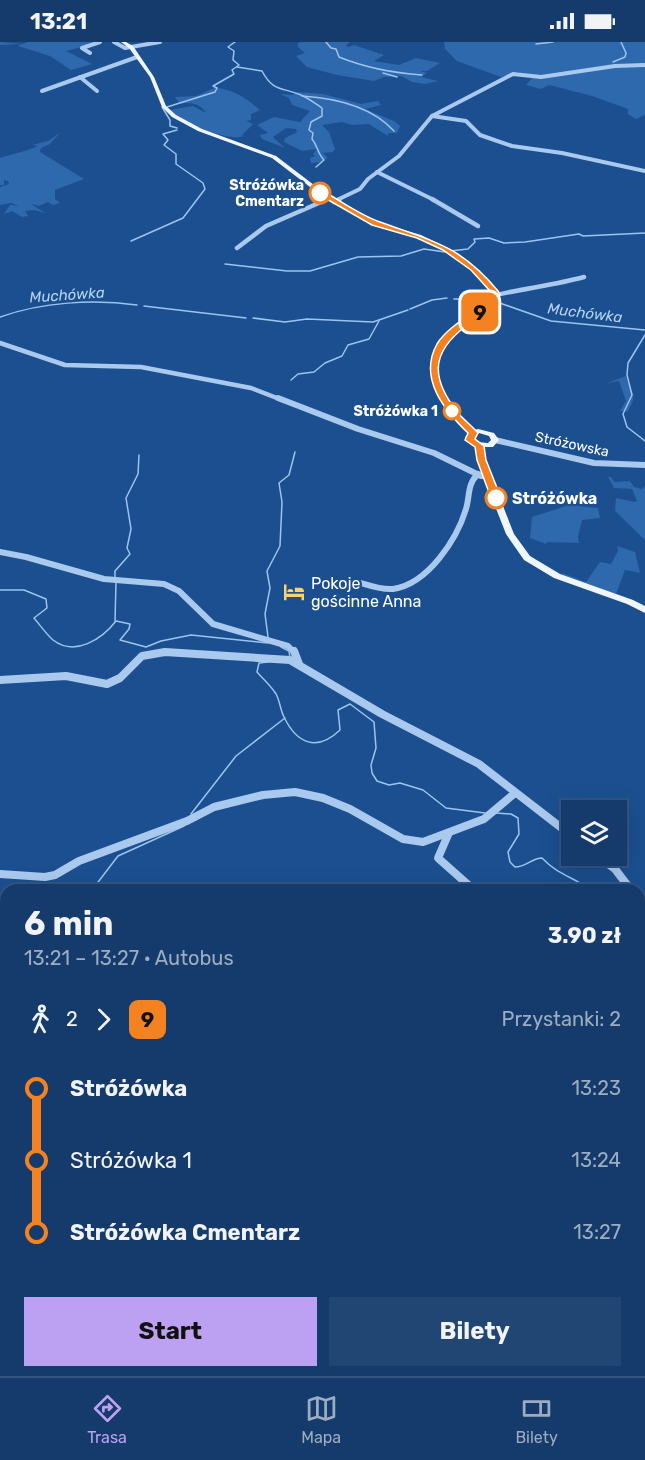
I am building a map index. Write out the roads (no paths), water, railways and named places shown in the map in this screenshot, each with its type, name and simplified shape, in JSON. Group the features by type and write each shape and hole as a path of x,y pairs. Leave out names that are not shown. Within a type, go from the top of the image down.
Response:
{"main road":[{"path":"123,42 131,47 152,77 164,107 174,116 200,130 274,157 328,199 383,226 419,236 450,251 484,278 494,299 444,340 438,349 434,364 434,379 440,394 456,417 473,433 488,432 495,440 490,445 480,446 470,440 473,433"},
{"path":"480,446 483,475 514,542 527,558 557,576 630,602 645,610"}],"street":[{"path":"90,52 82,48 100,42"},
{"path":"114,42 125,48 160,42"},
{"path":"42,91 137,57"},
{"path":"334,202 360,189 377,172 399,156 432,116 513,74 541,77 615,66 645,65"},
{"path":"80,77 97,91"},
{"path":"432,116 466,121 480,135 512,146 562,153 645,171"},
{"path":"377,172 413,188 478,226"},
{"path":"237,248 266,226 328,199"},
{"path":"494,299 536,286 547,287 584,277"},
{"path":"0,343 65,365 141,367 251,388 358,429 434,453 483,475"},
{"name":"Stróżowska","path":"495,440 594,463 645,465"},
{"path":"361,583 378,588 399,588 415,579 451,544 467,508 470,483 483,475"},
{"path":"0,552 25,555 66,569 115,580 155,581 174,588 192,602 206,620 294,650 299,664"},
{"path":"0,680 66,676 107,684 120,678 142,656 165,652 288,660 299,664 382,714 479,764 561,828"},
{"path":"0,874 45,877 55,875 79,861 190,819 214,807 263,795 295,792 340,804 403,838 423,842 448,835 487,818 515,793"},
{"path":"448,835 438,858 467,884"},
{"path":"611,866 626,884"}],"waterway":[{"path":"167,107 215,92 217,88 213,86 234,74 232,70 239,65 233,60 234,51 228,47 235,42"},
{"path":"326,42 331,48 336,49 339,57 349,61 380,69 422,75"},
{"path":"536,44 553,42"},
{"path":"613,62 625,57 626,53 621,42"},
{"path":"237,67 262,71 274,86 303,96"},
{"path":"383,73 397,77"},
{"path":"303,96 340,101 363,109 385,122 394,131"},
{"path":"303,96 322,108 322,116 311,122 309,130 313,133 312,139 324,160 316,167"},
{"path":"162,107 170,120 170,126 177,128"},
{"path":"131,241 183,218 205,189 203,183 176,164 176,154 164,145 168,140 163,134 177,130"},
{"path":"450,251 468,249 475,242 474,239 489,238 504,243 579,234 583,236 645,233"},
{"path":"225,264 287,271 310,271 358,257 401,256 424,249 445,252"},
{"name":"Muchówka","path":"410,309 432,300 447,298"},
{"name":"Muchówka","path":"454,299 489,300"},
{"name":"Muchówka","path":"494,301 551,321 645,330"},
{"name":"Muchówka","path":"0,317 33,308 68,303 103,302 137,305"},
{"name":"Muchówka","path":"144,306 246,318"},
{"name":"Muchówka","path":"253,318 285,322 307,319 373,322 408,310"},
{"path":"291,380 298,374 314,372 325,363 342,356 348,345 369,339 379,321"},
{"path":"645,335 628,363 627,375 632,395 623,414 627,427 645,441"},
{"path":"268,637 265,614 270,588 267,571 280,546 282,502 279,483 289,475 295,452"},
{"path":"115,578 115,571 130,554 127,548 131,529 126,498 138,474 139,455"},
{"path":"115,621 116,582"},
{"path":"0,590 24,590 46,599 47,608 34,618 53,640 70,647 88,644 116,621 130,624 129,629 120,640 146,647 161,641 191,635 268,643"},
{"path":"281,647 289,651 290,658"},
{"path":"268,662 259,663 257,672 276,694 285,718"},
{"path":"285,718 301,739 316,743 332,737 340,730 338,710 350,704 374,722 376,748 371,765 372,773 377,781 389,785 400,783 423,790 446,808 485,813"},
{"path":"191,814 236,756 285,718"},
{"path":"496,813 511,814 518,818 519,834 508,852 510,862 515,867 542,858 553,868 581,884"},
{"path":"97,884 118,856 184,826"}],"place":[{"name":"Stróżówka Cmentarz","path":"320,193"},
{"name":"Stróżówka 1","path":"452,411"},
{"name":"Stróżówka","path":"496,498"},
{"name":"Pokoje gościnne Anna","path":"294,592"}]}
